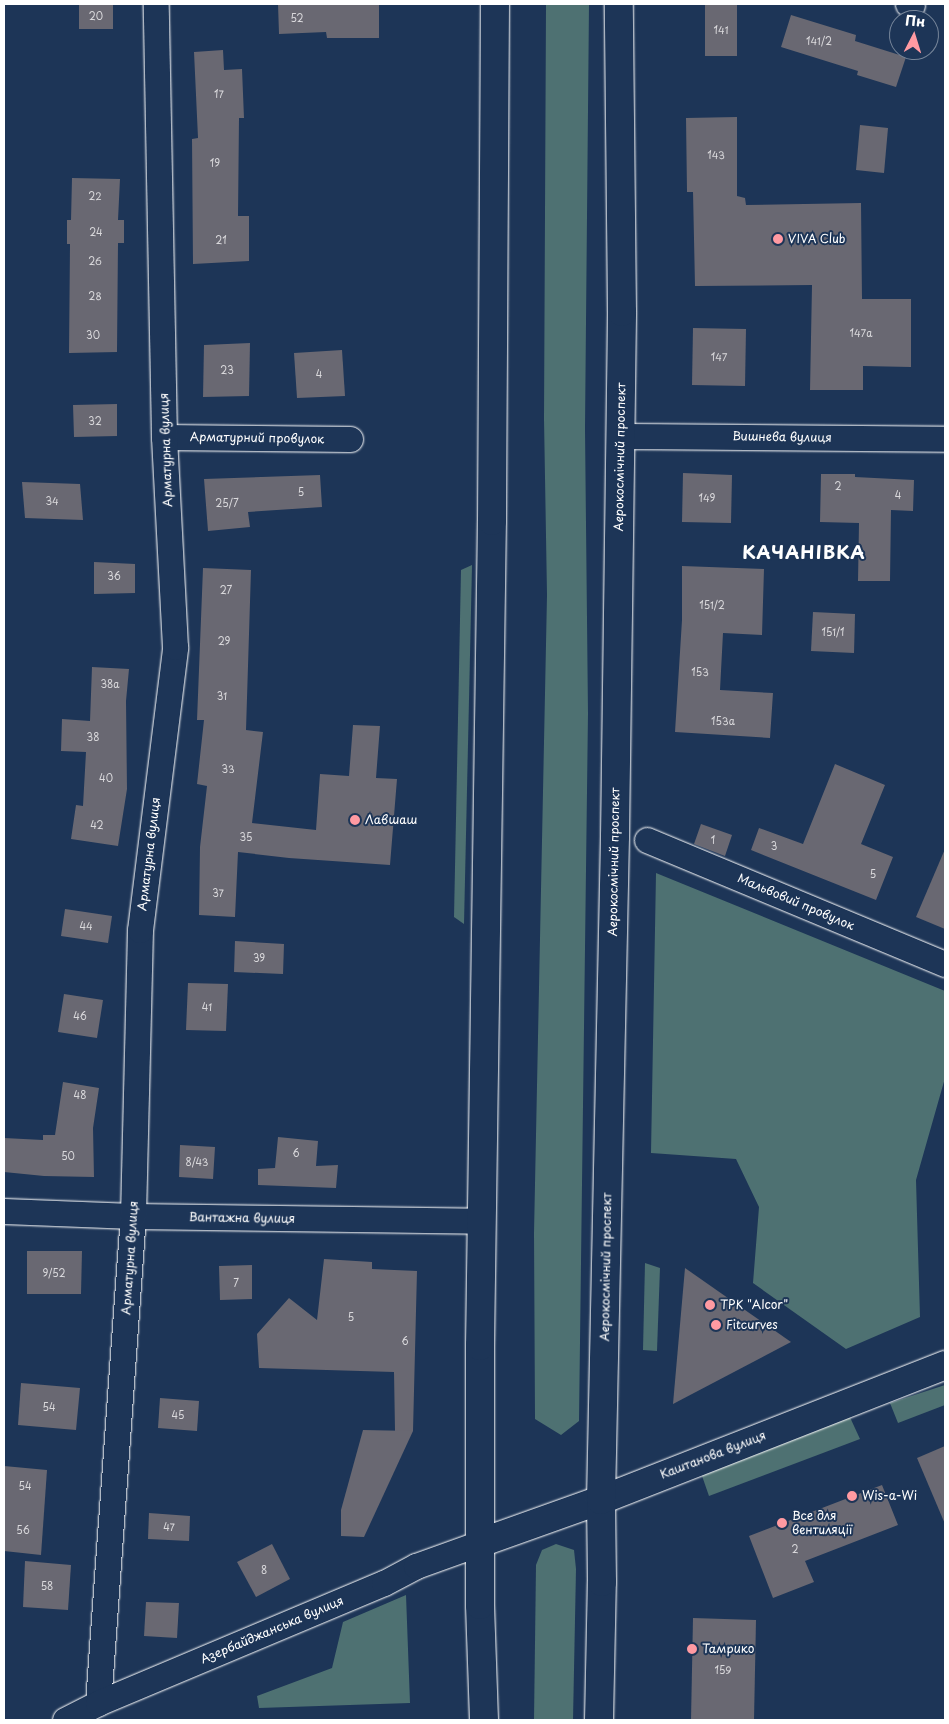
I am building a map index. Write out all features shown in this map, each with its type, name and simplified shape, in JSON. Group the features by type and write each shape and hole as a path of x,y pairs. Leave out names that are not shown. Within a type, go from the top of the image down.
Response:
{"main road":[{"path":"484,1720 480,1543 480,1221 492,501 494,4"},
{"name":"Аерокосмічний проспект","path":"600,1720 602,1582 600,1500 615,846 622,312 619,4"},
{"name":"Каштанова вулиця","path":"480,1543 600,1500 945,1365"}],"street":[{"name":"Арматурна вулиця","path":"98,1703 133,1216 140,930 174,647 164,437 156,4"},
{"name":"Вишнева вулиця","path":"620,436 945,439"},
{"name":"Арматурний провулок","path":"164,437 350,439"},
{"name":"Мальвовий провулок","path":"647,840 945,964"},
{"name":"Вантажна вулиця","path":"4,1211 133,1216 480,1221"},
{"name":"Азербайджанська вулиця","path":"65,1720 98,1703 384,1583 416,1566 480,1543"}],"green space":[{"path":"546,4 589,4 585,429 588,713 579,1421 561,1435 535,1419 534,1233 547,595 544,419"},
{"path":"472,565 464,924 454,917 461,570"},
{"path":"656,873 945,991 945,1078 916,1180 920,1317 846,1349 753,1283 759,1207 736,1159 651,1153"},
{"path":"645,1263 660,1268 657,1351 643,1350"},
{"path":"945,1385 945,1405 898,1423 890,1403"},
{"path":"848,1413 860,1439 709,1496 701,1473"},
{"path":"556,1544 574,1550 576,1569 573,1720 534,1720 536,1565 542,1550"},
{"path":"406,1595 410,1703 259,1708 257,1696 332,1668 343,1622"}],"building":[{"path":"79,4 113,4 113,29 79,29"},
{"path":"278,4 379,4 379,38 327,38 326,32 279,34"},
{"path":"705,4 737,4 737,56 705,56"},
{"path":"791,15 856,35 855,41 889,52 889,60 905,60 896,87 857,75 858,71 781,47"},
{"path":"223,50 224,70 242,69 244,118 239,118 238,216 249,216 249,261 193,264 192,139 198,138 194,52"},
{"path":"737,117 737,196 745,198 746,205 861,203 862,299 911,299 911,367 863,366 863,390 810,390 812,285 695,286 693,192 687,192 686,118"},
{"path":"860,125 888,128 884,173 856,170"},
{"path":"72,178 120,179 118,220 124,220 124,243 118,243 117,352 69,353 70,244 67,244 67,220 71,220"},
{"path":"693,328 746,329 745,386 692,385"},
{"path":"250,343 249,396 203,397 204,345"},
{"path":"342,350 345,396 297,398 294,353"},
{"path":"117,404 117,436 74,437 73,405"},
{"path":"683,473 732,475 731,523 682,522"},
{"path":"821,474 855,474 855,477 914,480 913,511 891,510 890,581 858,581 859,523 820,522"},
{"path":"320,475 322,507 248,512 250,527 208,531 204,479"},
{"path":"22,482 80,484 83,520 25,518"},
{"path":"94,562 135,564 135,593 94,594"},
{"path":"682,566 764,569 762,635 723,633 720,690 773,693 770,738 675,732 682,620"},
{"path":"203,568 251,570 246,730 263,732 252,823 316,830 320,774 349,776 353,725 380,726 376,778 397,779 390,865 289,858 238,852 235,917 199,915 200,847 207,786 197,784 204,720 197,720"},
{"path":"813,612 855,614 854,653 811,651"},
{"path":"92,667 129,669 126,701 127,789 118,846 71,839 76,805 83,806 86,752 61,751 62,719 90,721"},
{"path":"835,764 885,785 861,844 893,857 876,900 751,850 759,828 803,844"},
{"path":"701,824 732,835 725,856 694,844"},
{"path":"945,849 945,929 916,917"},
{"path":"65,909 112,916 108,943 61,936"},
{"path":"235,941 284,944 283,974 234,972"},
{"path":"188,983 228,984 226,1031 186,1030"},
{"path":"64,994 103,1000 97,1038 58,1032"},
{"path":"63,1082 99,1088 93,1128 94,1177 44,1176 4,1172 4,1138 43,1140 43,1135 55,1135"},
{"path":"278,1137 318,1141 316,1166 338,1165 336,1188 258,1185 258,1169 275,1168"},
{"path":"180,1145 215,1147 213,1179 179,1177"},
{"path":"27,1251 82,1251 81,1294 27,1294"},
{"path":"324,1259 372,1262 372,1269 417,1271 413,1431 395,1431 394,1372 259,1368 257,1334 289,1298 317,1320"},
{"path":"252,1265 252,1299 220,1300 219,1266"},
{"name":"ТРК \"Alcor\"","path":"685,1268 791,1342 673,1404"},
{"path":"21,1383 80,1388 76,1430 18,1425"},
{"path":"160,1398 199,1401 197,1431 158,1428"},
{"path":"363,1430 413,1431 364,1537 341,1536 341,1510"},
{"path":"945,1446 945,1524 917,1458"},
{"path":"4,1466 47,1470 41,1555 4,1551"},
{"path":"882,1485 898,1525 805,1561 814,1582 773,1598 749,1536"},
{"path":"149,1513 190,1516 189,1541 148,1539"},
{"path":"272,1544 290,1579 256,1597 237,1562"},
{"path":"25,1561 71,1565 68,1610 23,1607"},
{"path":"146,1602 179,1603 177,1638 144,1636"},
{"path":"693,1618 756,1620 754,1720 691,1720"}],"place":[{"name":"VIVA Club","path":"778,239"},
{"name":"Лавшаш","path":"355,820"},
{"name":"ТРК \"Alcor\"","path":"710,1305"},
{"name":"Fitcurves","path":"716,1325"},
{"name":"Wis-a-Wi","path":"852,1496"},
{"name":"Все для вентиляції","path":"782,1523"},
{"name":"Тамрико","path":"692,1649"}],"district":[{"name":"КАЧАНІВКА","path":"804,552"}]}
